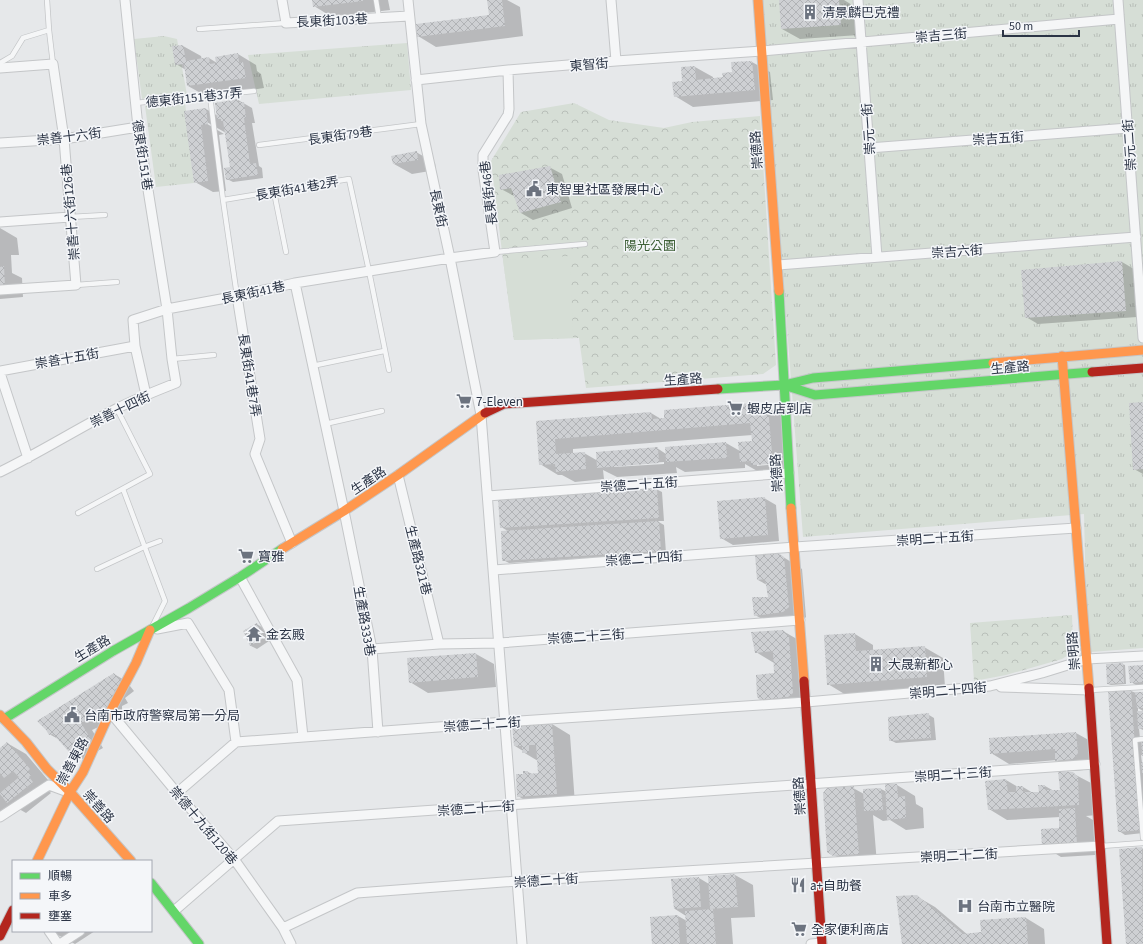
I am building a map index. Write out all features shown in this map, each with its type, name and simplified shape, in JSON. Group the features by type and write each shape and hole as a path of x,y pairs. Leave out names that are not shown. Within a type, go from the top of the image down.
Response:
{"street":[{"name":"德東街151巷","path":"125,0 138,127 167,309"},
{"name":"長東街103巷","path":"282,0 286,23 409,16"},
{"name":"長東街","path":"408,0 421,124 450,258 481,415 494,570 498,642 506,722 522,944"},
{"path":"611,0 616,61"},
{"name":"崇德路","path":"758,0 778,265 789,473 822,944"},
{"name":"崇元一街","path":"858,0 877,257"},
{"name":"崇元二街","path":"1118,0 1143,338"},
{"name":"崇吉三街","path":"762,51 1119,19"},
{"name":"東智街","path":"416,80 508,70 762,51"},
{"path":"0,68 53,64"},
{"name":"崇善十六街126巷","path":"53,64 64,139 76,285"},
{"name":"長東街46巷","path":"495,252 483,170 483,155 508,115 508,70"},
{"name":"崇善十六街","path":"0,143 64,139 138,127"},
{"name":"崇吉五街","path":"869,148 1128,128"},
{"path":"0,222 70,217"},
{"name":"崇吉六街","path":"778,265 1136,237"},
{"path":"450,258 495,252"},
{"name":"長東街41巷","path":"146,395 134,346 132,320 167,309 295,283 450,258"},
{"name":"生產路333巷","path":"295,283 372,649 378,732"},
{"path":"0,290 76,285"},
{"name":"長東街41巷7弄","path":"237,296 260,439 255,454 292,543"},
{"name":"崇善十四街","path":"0,472 117,409 146,395 176,384 167,309"},
{"name":"崇善十五街","path":"0,372 134,346"},
{"name":"生產路","path":"1,718 240,577 398,475 481,415 504,404 784,385 813,378 1143,350"},
{"name":"崇明路","path":"1062,356 1087,659 1107,944"},
{"name":"生產路","path":"784,385 815,395 1143,368"},
{"path":"0,372 28,458"},
{"name":"崇德二十五街","path":"488,496 789,473"},
{"name":"生產路321巷","path":"398,475 439,644"},
{"name":"崇明二十五街","path":"795,547 1076,528"},
{"name":"崇德二十四街","path":"494,570 795,547"},
{"path":"240,577 297,680 303,737"},
{"name":"崇德二十三街","path":"372,649 439,644 498,642 800,620"},
{"path":"150,630 188,623 229,690 236,742 177,793"},
{"name":"崇善東路","path":"37,860 70,792 83,772 110,712 136,663 150,630"},
{"name":"崇明二十四街","path":"806,702 990,686 1022,679 1087,659 1143,656"},
{"path":"990,686 1089,690"},
{"name":"崇德二十二街","path":"236,742 806,702"},
{"name":"崇德十九街120巷","path":"110,712 234,859 284,928 291,944"},
{"name":"崇善路","path":"1,718 26,742 47,769 70,792 130,860"},
{"name":"崇明二十三街","path":"811,784 1095,764"},
{"name":"崇德二十一街","path":"174,911 278,821 811,784"},
{"path":"0,818 49,785 70,792"},
{"name":"崇明二十二街","path":"816,864 1101,846"},
{"name":"崇德二十街","path":"284,928 357,893 518,881 816,864"},
{"path":"152,886 174,911 199,944"},
{"path":"0,936 12,912"},
{"path":"50,932 59,944 78,932"},
{"path":"810,944 822,944"}],"lane":[{"path":"47,0 53,64"},
{"name":"長東街103巷","path":"376,0 379,18"},
{"name":"長東街103巷","path":"199,29 286,23"},
{"path":"0,63 12,56 23,38 49,30"},
{"name":"德東街151巷37弄","path":"135,103 254,91"},
{"name":"長東街41巷7弄","path":"210,96 237,296"},
{"name":"長東街79巷","path":"259,145 421,124"},
{"name":"長東街41巷2弄","path":"223,200 349,179 369,271"},
{"path":"274,192 286,252"},
{"path":"70,217 105,215"},
{"path":"495,252 585,244"},
{"path":"369,271 389,370"},
{"path":"76,285 117,282"},
{"path":"312,366 384,351"},
{"path":"172,359 214,356"},
{"path":"78,513 150,474 117,409"},
{"path":"324,424 382,412"},
{"path":"122,489 165,601 150,630"},
{"path":"97,569 160,541"},
{"path":"1089,690 1143,687"},
{"path":"1143,739 1135,740 1141,795 1143,838"},
{"path":"1101,846 1143,844"}],"green space":[{"path":"762,0 1143,0 1143,648 1091,652 1086,599 1084,514 803,537"},
{"path":"164,36 177,39 187,95 142,99 134,39"},
{"path":"407,43 411,90 259,104 248,55"},
{"path":"185,102 194,183 156,187 145,106"},
{"name":"陽光公園","path":"574,103 609,120 664,128 692,122 760,116 776,365 763,374 586,388 579,338 514,340 491,161 521,112"},
{"path":"570,256 573,338 514,340 503,260"},
{"path":"1072,615 1073,646 1070,654 1062,659 1006,675 974,681 970,623"}],"building":[{"path":"312,0 363,0 363,1 313,7"},
{"path":"487,0 502,0 505,26 417,37 416,24 489,15"},
{"name":"清景麟巴克禮","path":"779,0 839,0 841,25 781,29"},
{"path":"183,45 186,61 209,57 210,64 216,63 215,57 238,53 239,63 243,62 246,78 187,86 184,64 175,65 172,46"},
{"path":"752,61 755,90 674,97 672,82 682,81 681,67 695,66 696,80 723,77 722,73 732,72 731,62"},
{"path":"238,99 238,102 244,102 246,118 244,118 250,164 256,163 258,175 226,180 224,168 230,167 223,121 221,121 221,119 217,119 215,103"},
{"path":"206,108 208,124 201,125 208,181 194,183 184,111"},
{"path":"417,151 418,160 393,164 391,156"},
{"name":"東智里社區發展中心","path":"550,166 561,202 520,213 511,188 500,190 499,175"},
{"path":"1122,261 1126,311 1025,318 1021,270"},
{"path":"4,266 5,287 0,287 0,267"},
{"path":"1143,402 1143,469 1133,470 1129,403"},
{"path":"752,403 752,409 768,407 773,464 751,465 751,461 740,462 738,442 752,441 750,423 555,439 556,454 585,452 586,469 556,472 555,464 539,465 536,421 651,412 652,419 664,418 664,410"},
{"path":"726,442 727,458 666,462 665,447"},
{"path":"658,447 659,463 597,468 596,452"},
{"path":"657,488 659,518 500,528 498,498"},
{"path":"765,497 768,535 720,539 717,501"},
{"path":"659,521 661,551 502,561 501,531"},
{"path":"777,552 784,557 789,607 783,612 754,616 752,597 768,597 765,579 757,580 755,554"},
{"name":"金玄殿","path":"257,623 264,638 250,646 243,631"},
{"path":"783,630 789,637 793,693 788,697 760,700 757,697 756,675 774,673 773,651 755,653 751,632"},
{"name":"大晟新都心","path":"855,633 856,651 925,646 927,677 827,685 824,635"},
{"path":"476,653 478,677 409,683 407,658"},
{"path":"1123,663 1124,683 1107,684 1106,664"},
{"path":"1143,665 1143,682 1130,683 1128,666"},
{"name":"台南市政府警察局第一分局","path":"114,673 123,684 114,690 116,696 110,710 81,723 92,741 70,753 53,734 49,735 37,721"},
{"path":"1131,690 1141,830 1118,832 1108,691"},
{"path":"1135,692 1143,692 1143,708 1137,708"},
{"path":"1137,711 1143,711 1143,728 1138,729"},
{"path":"929,713 931,738 889,741 888,717"},
{"path":"552,723 557,794 517,797 516,774 523,774 523,771 528,771 528,774 538,773 536,745 529,745 529,753 522,753 522,746 514,746 512,726"},
{"path":"1076,732 1078,753 1073,759 1055,761 1055,749 990,754 989,738"},
{"path":"1141,738 1143,738 1143,755 1142,755"},
{"path":"7,742 30,769 28,771 31,775 29,777 33,782 7,803 0,793 19,777 13,771 4,778 0,773 0,748"},
{"path":"1141,762 1143,762 1143,773 1142,773"},
{"path":"1058,771 1073,772 1078,777 1079,805 988,810 985,781 1006,779 1008,792 1016,792 1016,786 1023,786 1023,792 1039,792 1038,785 1045,785 1045,790 1060,790"},
{"path":"885,784 897,784 898,797 905,796 906,818 887,820"},
{"path":"854,786 859,854 833,856 827,852 823,793 827,788"},
{"path":"881,788 883,810 864,811 863,789"},
{"path":"1075,808 1077,845 1042,847 1041,829 1059,828 1059,809"},
{"path":"1142,847 1143,944 1126,944 1119,849"},
{"path":"735,874 738,907 710,909 708,876"},
{"path":"699,877 701,907 674,909 671,879"},
{"path":"917,895 963,934 981,932 980,920 1026,917 1028,944 902,944 896,896"},
{"path":"713,909 716,944 687,944 685,911"},
{"path":"678,915 680,944 652,944 650,917"}],"traffic: fast":[{"path":"779,291 791,508"},
{"path":"718,389 784,385 813,378 993,363"},
{"path":"784,385 815,395 1092,372"},
{"path":"4,719 113,651 240,577 282,549"},
{"path":"152,884 199,944"}],"traffic: slow":[{"path":"758,0 779,291"},
{"path":"993,363 1143,350"},
{"path":"1062,356 1089,688"},
{"path":"282,549 344,511 398,475 485,413"},
{"path":"791,508 804,681"},
{"path":"37,860 70,792 83,772 110,712 136,663 150,630"},
{"path":"0,715 26,742 47,769 70,792 130,860"}],"traffic: jam":[{"path":"1092,372 1143,368"},
{"path":"485,413 504,404 718,389"},
{"path":"804,681 822,944"},
{"path":"1089,688 1107,944"},
{"path":"0,936 12,912"}],"place":[{"name":"清景麟巴克禮","path":"810,12"},
{"name":"東智里社區發展中心","path":"534,189"},
{"name":"7-Eleven","path":"464,401"},
{"name":"蝦皮店到店","path":"735,408"},
{"name":"寶雅","path":"246,556"},
{"name":"金玄殿","path":"254,634"},
{"name":"大晟新都心","path":"876,664"},
{"name":"台南市政府警察局第一分局","path":"72,715"},
{"name":"a+自助餐","path":"798,885"},
{"name":"台南市立醫院","path":"965,906"},
{"name":"全家便利商店","path":"799,929"}]}
